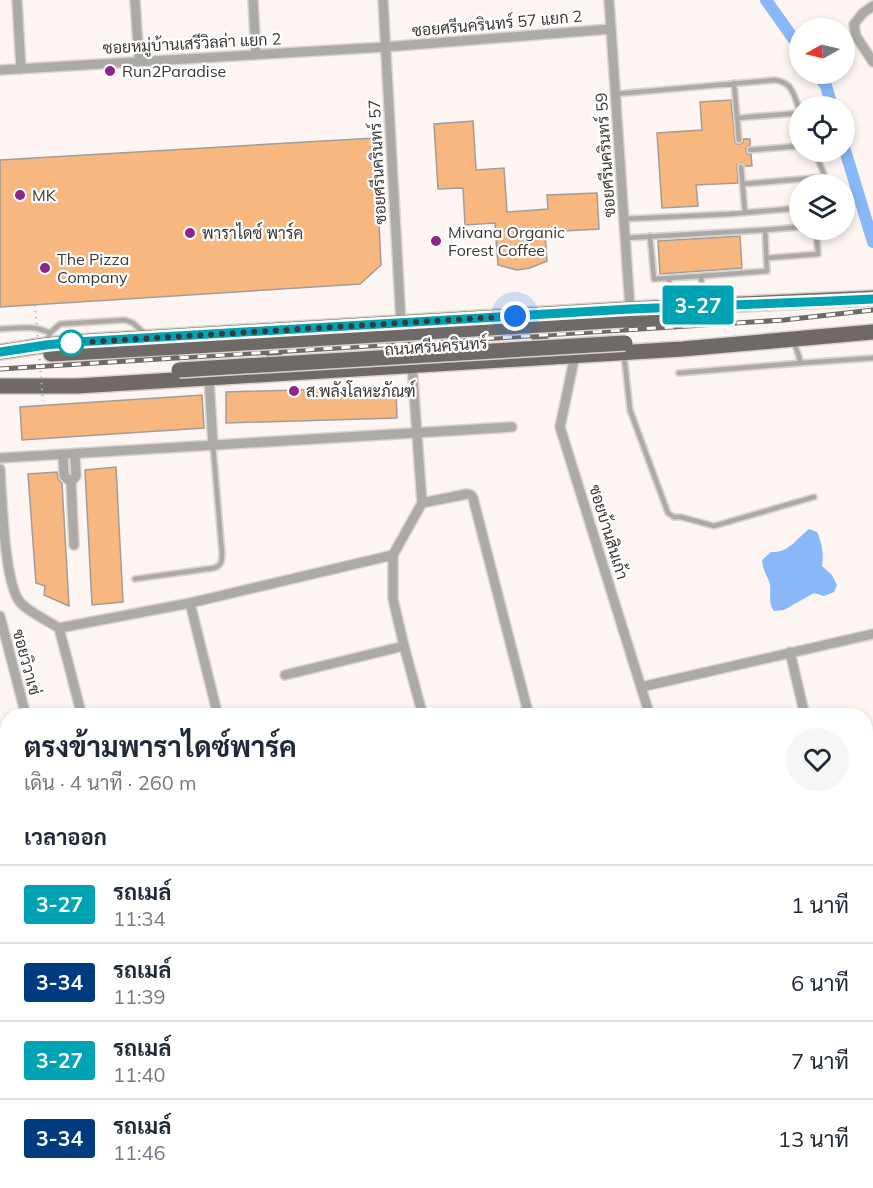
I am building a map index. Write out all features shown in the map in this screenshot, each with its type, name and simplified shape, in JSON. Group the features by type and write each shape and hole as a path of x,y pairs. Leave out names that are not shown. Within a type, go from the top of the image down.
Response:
{"main road":[{"name":"ถนนศรีนครินทร์","path":"0,352 48,339 149,338 560,313 627,314 671,307 873,298"},
{"path":"0,352 73,353 627,314 753,312 831,301"},
{"path":"560,313 543,326 539,333 543,346 569,355"},
{"path":"249,332 267,340 274,352 271,363 250,375"},
{"name":"ถนนศรีนครินทร์","path":"1,386 53,387 412,366 569,355 624,347 709,347 873,332"},
{"path":"1,386 52,378 180,370 624,347 730,337 835,335"}],"street":[{"path":"17,0 21,69"},
{"path":"135,0 139,62"},
{"path":"253,0 256,55"},
{"name":"ซอยศรีนครินทร์ 57","path":"382,0 401,323 412,366 422,499"},
{"name":"ซอยศรีนครินทร์ 59","path":"609,0 626,238 627,314"},
{"path":"873,6 863,13 855,24 856,36 873,62"},
{"name":"ซอยศรีนครินทร์ 57 แยก 2","path":"385,47 611,28"},
{"name":"ซอยหมู่บ้านเสรีวิลล่า แยก 2","path":"0,70 385,47"},
{"name":"ซอยบ้านสินเก้า","path":"569,355 560,427 648,708"},
{"path":"208,378 213,446"},
{"path":"0,458 512,427"},
{"path":"74,545 71,482 76,476 75,454"},
{"path":"63,455 64,476 71,482"},
{"path":"0,469 3,544 14,593 21,604 59,628 80,708"},
{"path":"421,708 393,599 393,555 422,499 467,494 473,498 527,708"},
{"path":"59,628 190,603 393,555"},
{"path":"190,603 216,708"},
{"name":"ซอยวิวาเช่","path":"0,616 24,708"},
{"path":"641,687 873,634"},
{"path":"285,675 404,646"},
{"path":"790,652 803,708"}],"lane":[{"path":"615,94 775,80 784,81 789,85 793,96"},
{"path":"734,84 739,140"},
{"path":"737,118 789,113"},
{"path":"750,150 789,147"},
{"path":"741,166 745,213"},
{"path":"743,184 789,180"},
{"path":"624,219 789,209"},
{"path":"626,238 789,228"},
{"path":"650,236 654,279 767,271 765,230"},
{"path":"767,258 818,254 817,240"},
{"path":"701,276 704,305"},
{"path":"669,278 671,307"},
{"path":"0,329 31,327 41,329 48,339"},
{"path":"793,339 801,363"},
{"path":"624,347 630,410 671,516 681,516 714,526 814,497"},
{"path":"679,373 873,358"},
{"path":"135,579 219,566 222,553 213,446"}],"path":[{"path":"35,305 43,401"}],"water":[{"path":"809,529 817,532 822,549 822,566 832,575 837,585 834,592 824,596 814,593 784,610 774,611 770,602 769,582 762,560 771,552 788,548"}],"building":[{"path":"731,100 735,141 740,144 743,139 750,139 750,145 746,151 751,154 752,166 745,166 741,163 737,165 738,183 696,185 698,206 662,208 657,133 702,130 700,102"},
{"path":"473,121 476,170 504,168 507,212 548,209 547,195 597,193 599,229 545,232 547,261 530,268 517,270 498,265 495,223 465,225 463,188 438,189 434,124"},
{"name":"พาราไดซ์ พาร์ค","path":"375,138 381,265 360,284 0,307 0,160"},
{"path":"740,236 742,268 660,274 658,241"},
{"path":"396,387 397,418 226,423 226,392"},
{"path":"202,395 204,428 22,440 20,407"},
{"path":"116,467 123,602 92,605 85,470"},
{"path":"57,472 58,479 62,483 69,606 44,595 45,586 36,583 28,474"}],"waterway":[{"path":"766,0 789,32"},
{"path":"824,84 829,96"},
{"path":"849,162 873,242"}],"railway":[{"path":"0,369 784,320 873,310"}],"bus line":[{"name":"3-27","path":"0,352 76,342 716,304 873,299"}],"place":[{"name":"Run2Paradise","path":"110,71"},
{"name":"MK","path":"20,195"},
{"name":"พาราไดซ์ พาร์ค","path":"190,233"},
{"name":"Mivana Organic Forest Coffee","path":"436,241"},
{"name":"The Pizza Company","path":"45,268"},
{"name":"ส.พลังโลหะภัณฑ์","path":"294,391"}],"route":[{"path":"71,343 515,316"}]}
